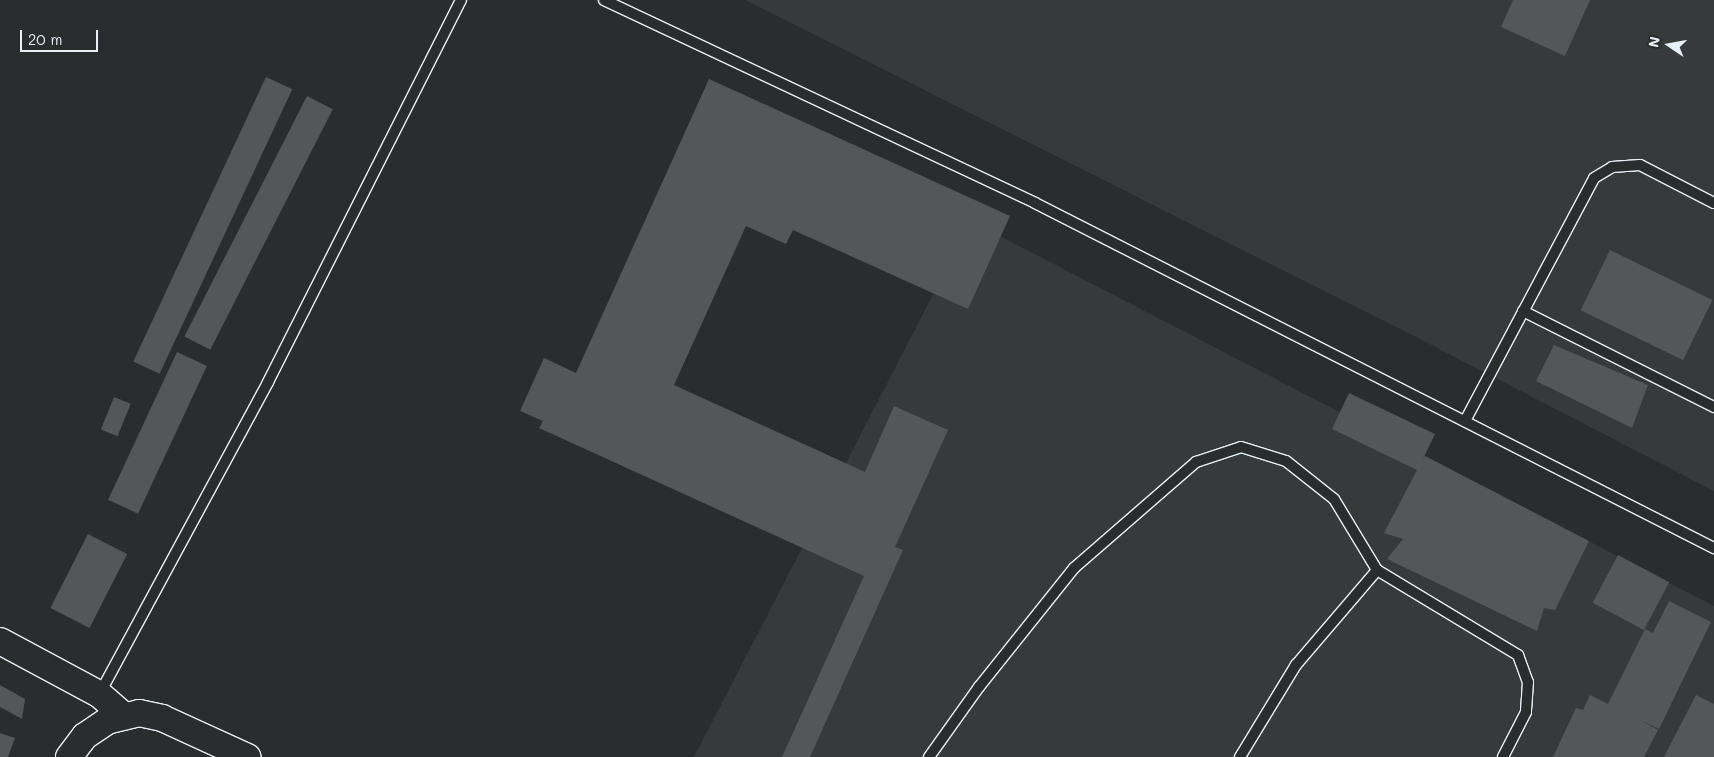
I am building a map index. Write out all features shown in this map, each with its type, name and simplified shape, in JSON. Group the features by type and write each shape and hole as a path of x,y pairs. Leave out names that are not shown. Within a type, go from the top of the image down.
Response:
{"street":[{"path":"0,642 99,694 123,715"},
{"path":"69,757 84,736 123,715 139,713 162,718 248,757"}],"lane":[{"path":"99,694 268,382 461,0"},
{"path":"604,0 1035,203 1714,548"},
{"path":"1465,421 1594,178 1612,168 1640,165 1714,203"},
{"path":"1523,311 1714,407"},
{"path":"929,757 979,687 1074,568 1196,462 1242,447 1286,461 1334,499 1377,570 1518,654 1528,682 1526,712 1503,757"},
{"path":"1240,757 1296,665 1377,570"}],"shaded area":[{"path":"745,0 1714,0 1714,491 1416,337"},
{"path":"971,221 1714,606 1714,757 694,757"}],"building":[{"path":"1513,0 1590,0 1565,56 1501,27"},
{"path":"266,77 292,89 160,374 133,362"},
{"path":"709,79 1010,216 968,309 793,230 786,244 746,226 674,385 865,472 894,406 948,430 895,547 903,550 810,757 782,757 864,576 539,428 543,421 520,411 544,358 576,373"},
{"path":"307,96 333,109 210,350 184,337"},
{"path":"1610,250 1712,300 1683,360 1581,310"},
{"path":"1554,345 1648,385 1632,428 1536,381"},
{"path":"177,352 207,366 138,514 108,500"},
{"path":"1349,393 1435,434 1422,461 1425,456 1589,541 1555,610 1544,608 1537,631 1387,559 1403,539 1384,533 1417,470 1332,429"},
{"path":"114,397 131,404 118,436 101,429"},
{"path":"88,534 127,554 90,628 50,608"},
{"path":"1618,555 1669,582 1644,630 1593,603"},
{"path":"1669,601 1711,622 1659,729 1640,720 1658,730 1644,757 1553,757 1576,708 1583,710 1590,695 1608,704 1645,629 1653,633"},
{"path":"0,685 25,699 22,719 0,707"},
{"path":"1696,695 1714,704 1714,757 1664,757"},
{"path":"0,733 15,738 8,757 0,757"}]}
